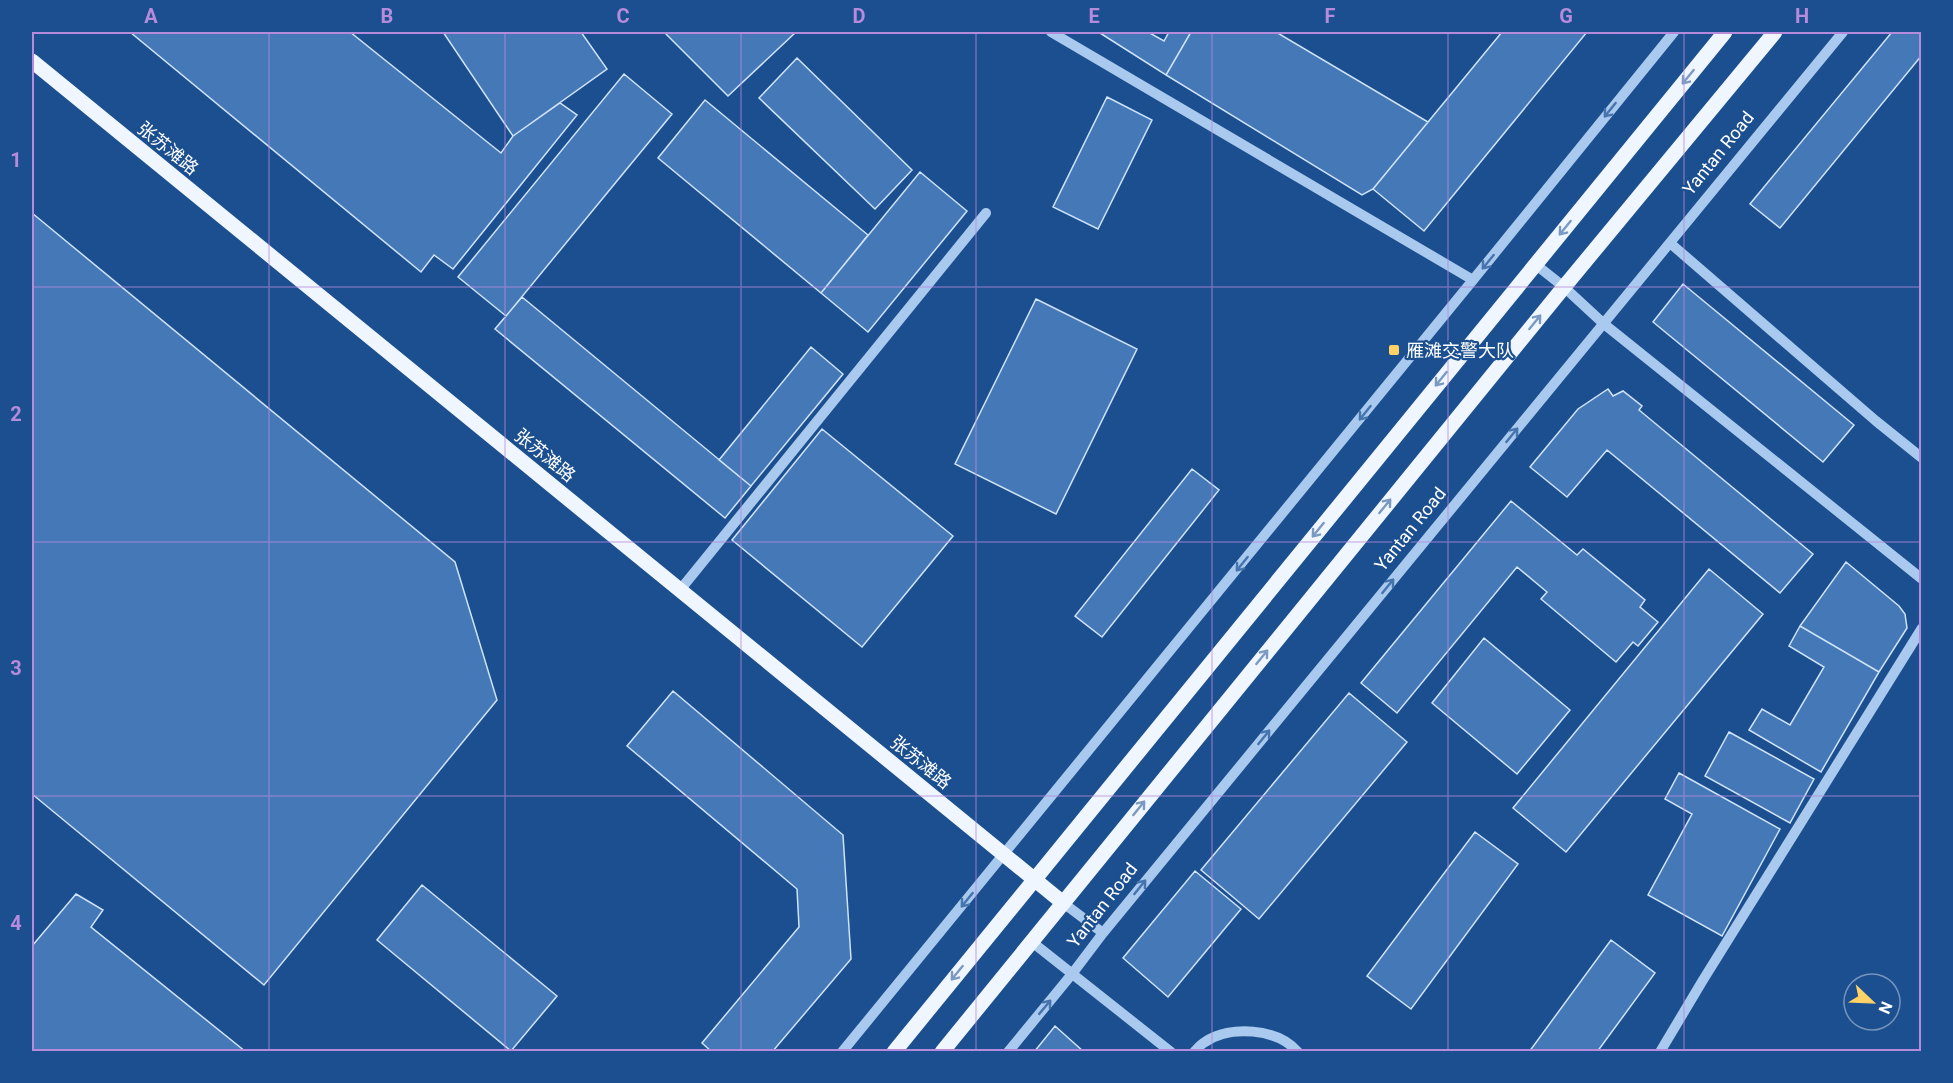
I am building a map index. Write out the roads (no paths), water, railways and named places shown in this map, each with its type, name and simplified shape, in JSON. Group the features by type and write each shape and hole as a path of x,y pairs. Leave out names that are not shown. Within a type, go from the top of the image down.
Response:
{"main road":[{"path":"894,1052 1725,32"},
{"name":"Yantan Road","path":"942,1052 1563,287 1775,32"},
{"name":"张苏滩路","path":"32,61 1062,903"}],"street":[{"path":"1051,32 1473,280"},
{"path":"842,1052 1674,32"},
{"name":"Yantan Road","path":"1008,1052 1103,933 1843,32"},
{"path":"680,590 986,213"},
{"path":"1670,243 1922,458"},
{"path":"1535,264 1604,324 1922,579"},
{"path":"1660,1052 1922,628"},
{"path":"1062,903 1103,933"},
{"path":"1032,942 1171,1052"},
{"path":"1194,1052 1206,1041 1234,1031 1265,1033 1292,1045 1298,1052"}],"place":[{"name":"雁滩交警大队","path":"1394,350"}]}
